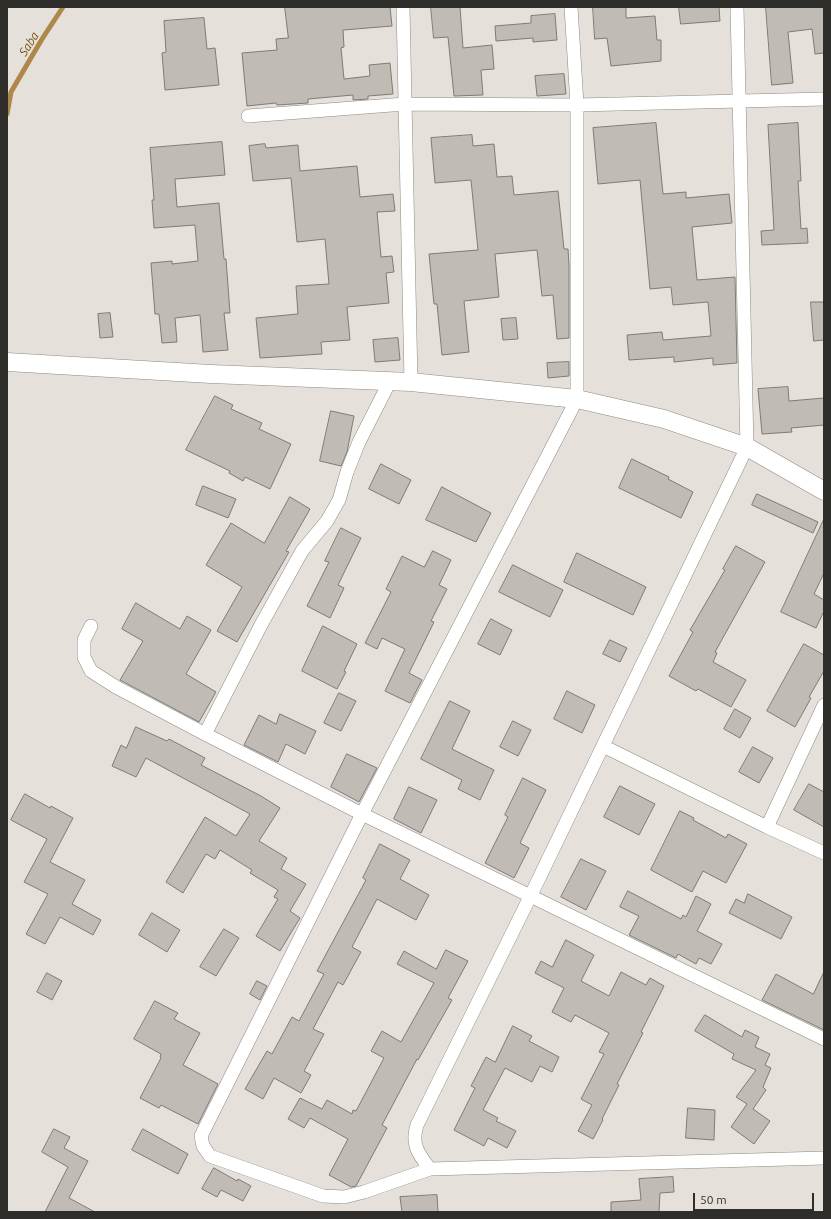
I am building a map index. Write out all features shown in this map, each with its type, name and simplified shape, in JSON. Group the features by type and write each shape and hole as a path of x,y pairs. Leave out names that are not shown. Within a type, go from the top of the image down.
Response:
{"street":[{"path":"403,7 411,382"},
{"path":"571,7 577,105 577,399 362,814 201,1136 203,1146 210,1156 323,1196 344,1197 364,1192 430,1169 824,1158"},
{"path":"430,1169 421,1158 415,1146 414,1133 417,1125 530,897 746,447 738,7"},
{"path":"248,116 405,104 577,105 824,99"},
{"path":"7,362 211,374 411,382 577,399 664,419 746,447 824,491"},
{"path":"205,734 302,551 327,521 339,500 347,472 359,442 390,381"},
{"path":"91,626 84,640 84,657 91,671 116,687 362,814 824,1039"},
{"path":"767,827 824,705"},
{"path":"603,746 767,827 824,853"}],"building":[{"path":"285,7 390,7 392,26 343,30 344,47 341,48 344,79 370,76 369,65 390,63 393,94 368,96 368,99 353,100 353,95 308,99 308,103 277,105 276,103 247,106 242,53 277,50 276,39 288,38"},
{"path":"431,7 460,7 463,48 492,45 494,69 481,70 483,95 454,96 448,37 434,38"},
{"path":"593,7 626,7 626,18 655,16 657,40 661,40 661,61 611,66 607,38 595,39"},
{"path":"679,7 719,7 720,21 681,24"},
{"path":"766,7 824,7 824,53 815,54 812,29 788,32 793,83 772,85"},
{"path":"555,14 557,40 533,42 533,38 496,41 495,26 531,23 531,16"},
{"path":"204,18 207,49 215,48 219,85 165,90 162,53 166,52 164,21"},
{"path":"564,74 566,94 537,96 535,76"},
{"path":"656,123 663,194 686,192 686,198 729,194 732,223 692,227 697,280 735,277 737,363 713,365 713,358 674,362 674,357 629,360 627,335 662,332 663,340 711,336 708,302 673,305 671,287 650,289 640,180 598,184 593,128"},
{"path":"798,123 801,181 798,181 801,229 807,228 808,243 762,245 761,231 774,230 768,125"},
{"path":"472,135 473,146 494,144 497,177 512,176 514,195 558,191 564,249 568,249 569,338 557,339 553,295 542,296 537,250 495,254 499,297 464,301 469,352 442,355 437,304 434,304 429,254 478,250 471,180 435,183 431,138"},
{"path":"222,142 225,175 175,179 177,207 219,203 224,259 226,259 230,313 224,313 228,350 203,352 200,315 175,318 177,342 162,343 159,314 155,314 151,263 172,261 172,264 198,261 195,225 154,228 152,200 154,200 150,148"},
{"path":"265,144 266,148 298,145 300,171 357,166 360,197 393,194 395,211 377,212 381,257 392,256 394,272 386,273 389,303 347,307 350,340 321,342 322,354 260,358 256,318 298,314 296,286 329,284 325,239 297,242 291,178 253,181 249,146"},
{"path":"811,302 824,302 824,340 814,341"},
{"path":"110,313 113,337 100,338 98,314"},
{"path":"516,318 518,339 503,340 501,319"},
{"path":"398,338 400,360 375,362 373,340"},
{"path":"569,362 569,376 548,378 547,363"},
{"path":"788,387 789,401 824,398 824,425 791,428 792,432 762,434 758,389"},
{"path":"215,396 233,405 231,409 262,423 259,429 291,444 270,489 245,477 243,481 229,473 230,471 186,450"},
{"path":"331,411 354,416 347,452 341,466 320,461"},
{"path":"632,459 669,477 668,479 693,492 681,518 619,488"},
{"path":"381,464 411,480 399,504 369,489"},
{"path":"203,486 236,499 228,518 196,505"},
{"path":"442,487 491,513 476,542 426,520"},
{"path":"757,494 818,522 813,533 752,505"},
{"path":"290,497 310,509 286,551 289,552 237,642 217,631 242,587 206,565 231,523 264,543"},
{"path":"824,519 824,573 814,594 824,600 824,611 816,628 781,612"},
{"path":"341,528 361,538 338,585 344,588 330,618 307,606 329,562 325,561"},
{"path":"736,546 765,562 715,652 717,653 713,662 746,680 731,707 698,689 696,691 669,676 693,632 690,630 725,570 723,569"},
{"path":"433,551 451,560 439,585 447,589 431,621 434,622 409,673 422,680 410,703 385,691 405,649 382,638 377,649 365,643 391,592 386,589 402,556 424,567"},
{"path":"577,553 646,587 633,615 564,582"},
{"path":"513,565 563,590 550,617 499,592"},
{"path":"136,603 180,629 187,616 211,630 186,674 216,692 199,722 120,680 143,641 122,629"},
{"path":"491,619 512,630 500,655 478,644"},
{"path":"323,626 357,644 344,671 346,672 337,689 302,671"},
{"path":"610,640 627,648 620,662 603,654"},
{"path":"804,644 824,655 824,671 809,697 811,698 795,727 767,711"},
{"path":"567,691 595,705 582,733 554,719"},
{"path":"339,693 356,701 341,731 324,723"},
{"path":"450,701 470,711 452,749 494,770 480,800 458,789 462,780 421,759"},
{"path":"735,709 751,718 740,738 724,729"},
{"path":"280,714 316,731 305,754 286,744 278,762 244,745 259,715 276,724"},
{"path":"513,721 531,730 518,756 500,747"},
{"path":"136,727 167,741 169,739 205,758 201,765 261,796 280,808 259,841 287,858 281,869 306,884 290,911 300,918 280,951 256,936 278,899 274,897 278,890 250,873 252,870 220,850 215,859 206,854 183,893 166,882 205,817 236,836 250,814 146,758 136,777 112,766 121,745 126,748"},
{"path":"753,747 773,758 759,783 739,772"},
{"path":"347,754 377,768 359,802 331,787"},
{"path":"523,778 546,790 520,843 529,848 514,878 485,863 508,817 505,815"},
{"path":"809,784 824,792 824,827 794,810"},
{"path":"620,786 655,804 639,835 604,817"},
{"path":"409,787 437,800 421,833 394,819"},
{"path":"25,794 50,808 51,806 73,818 50,862 85,880 72,904 101,920 93,935 60,917 45,944 26,934 48,894 24,882 47,839 11,820"},
{"path":"680,811 726,838 728,834 747,844 726,883 703,871 692,892 651,870"},
{"path":"380,844 410,860 400,879 429,895 416,920 377,899 352,947 361,952 343,985 338,982 313,1029 324,1034 304,1071 311,1075 301,1093 274,1078 263,1099 245,1089 267,1051 272,1054 292,1017 299,1021 324,974 317,971 366,880 363,878"},
{"path":"581,859 606,871 586,910 561,897"},
{"path":"628,891 681,919 683,915 686,917 696,896 711,904 697,931 722,944 711,964 699,958 696,964 678,954 676,958 629,935 639,916 620,907"},
{"path":"748,894 792,917 781,939 729,913 736,899 744,903"},
{"path":"152,913 180,930 167,952 139,935"},
{"path":"224,929 239,938 216,976 200,967"},
{"path":"566,940 594,955 581,981 609,996 621,972 646,985 650,978 664,986 641,1032 643,1033 617,1084 619,1085 593,1139 578,1131 592,1105 581,1099 604,1054 599,1052 609,1033 575,1015 571,1022 552,1012 564,988 535,973 541,961 552,967"},
{"path":"446,950 468,961 448,998 452,1000 418,1060 417,1059 382,1125 387,1128 356,1186 351,1187 329,1175 348,1139 310,1118 304,1128 288,1119 300,1098 322,1109 327,1100 352,1114 353,1110 356,1111 384,1058 371,1051 382,1031 401,1042 434,983 397,964 404,951 436,969"},
{"path":"824,972 824,1030 762,1000 776,974 813,994"},
{"path":"47,973 62,981 52,1000 37,992"},
{"path":"257,981 267,986 260,1000 250,994"},
{"path":"155,1001 178,1013 174,1019 200,1033 183,1065 218,1084 198,1124 161,1105 159,1108 140,1098 161,1058 161,1054 134,1039"},
{"path":"705,1015 742,1037 745,1030 759,1037 755,1047 770,1054 765,1065 771,1068 763,1087 766,1090 753,1109 770,1121 754,1144 731,1127 747,1104 736,1097 756,1070 732,1059 734,1054 695,1031"},
{"path":"513,1026 532,1036 529,1041 559,1057 552,1072 540,1066 532,1082 505,1068 483,1110 498,1118 496,1121 516,1131 507,1148 488,1138 484,1146 454,1130 475,1088 471,1086 486,1057 495,1062"},
{"path":"688,1108 715,1110 714,1140 686,1138"},
{"path":"54,1129 70,1137 64,1148 88,1161 69,1198 95,1212 45,1212 68,1167 42,1152"},
{"path":"143,1129 188,1154 178,1174 132,1150"},
{"path":"214,1168 237,1181 238,1179 251,1186 243,1201 221,1190 217,1197 202,1189"},
{"path":"673,1177 674,1192 660,1193 659,1212 611,1212 611,1202 641,1200 639,1179"},
{"path":"437,1195 438,1212 402,1212 400,1197"}],"waterway":[{"name":"Saba","path":"7,114 11,92 42,39 63,7"}]}
